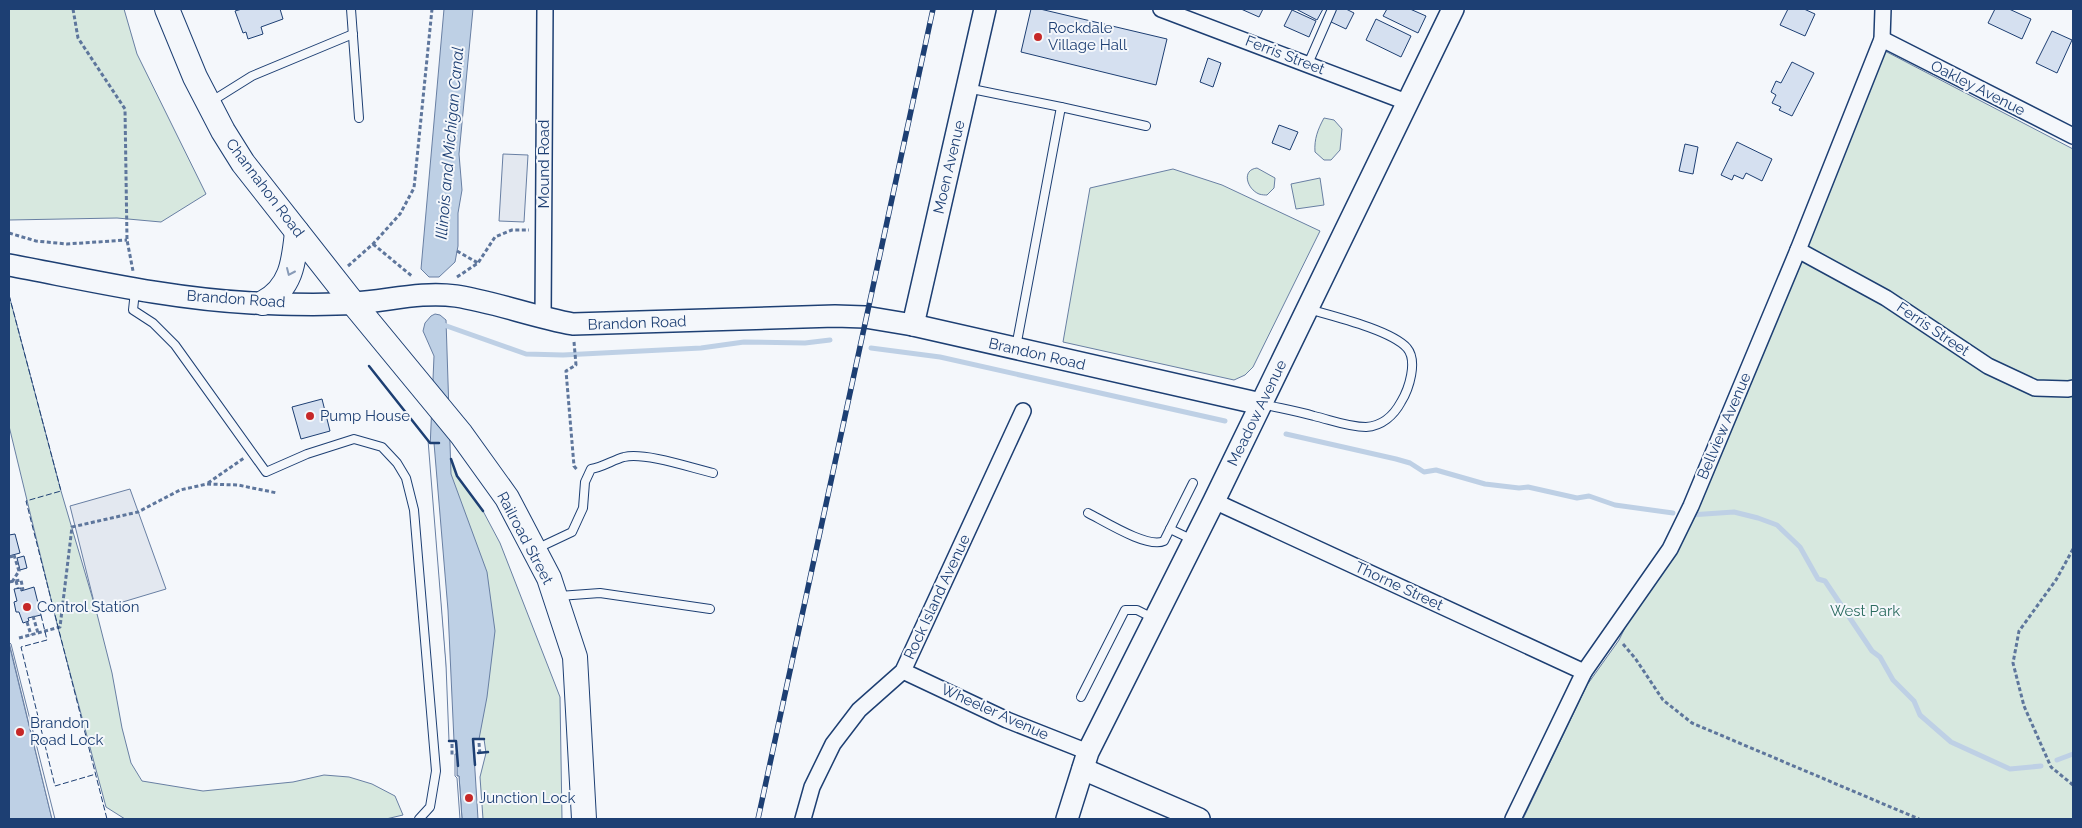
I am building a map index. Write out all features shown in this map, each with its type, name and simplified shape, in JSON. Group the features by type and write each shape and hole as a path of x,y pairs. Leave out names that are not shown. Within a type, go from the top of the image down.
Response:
{"main road":[{"name":"Channahon Road","path":"167,9 195,77 223,132 243,163 353,304"},
{"path":"263,303 271,299 282,286 292,269 297,232"},
{"name":"Railroad Street","path":"353,304 460,434 507,498 548,578 576,657 584,819"}],"street":[{"name":"Mound Road","path":"543,319 545,9"},
{"name":"Moen Avenue","path":"913,325 985,9"},
{"name":"Ferris Street","path":"1161,9 1189,13 1308,64 1409,103"},
{"name":"Meadow Avenue","path":"1067,819 1086,760 1262,404 1453,9"},
{"name":"Bellview Avenue","path":"1513,819 1584,672 1670,550 1691,506 1798,250 1882,39 1883,9"},
{"name":"Oakley Avenue","path":"1882,39 2073,136"},
{"name":"Ferris Street","path":"1798,250 1886,298 1988,366 2035,388 2073,388"},
{"name":"Brandon Road","path":"9,265 208,299 263,303 353,304 421,296 454,296 543,319 573,324 865,317 913,325 1262,404"},
{"name":"Rock Island Avenue","path":"803,819 812,787 833,744 859,710 902,671 1023,411"},
{"name":"Thorne Street","path":"1214,501 1584,672"},
{"name":"Wheeler Avenue","path":"902,671 1008,720 1199,819"}],"lane":[{"path":"352,9 359,118"},
{"path":"1308,64 1332,9"},
{"path":"208,104 252,76 353,34"},
{"path":"967,88 1146,126"},
{"path":"1016,349 1061,107"},
{"path":"136,288 133,310 153,323 175,345 266,472 307,454 354,439 382,447 397,463 406,478 414,510 436,771 430,807 419,819"},
{"path":"1262,404 1344,424 1367,427 1384,422 1396,411 1406,394 1412,359 1407,348 1392,338 1374,330 1308,309"},
{"path":"534,550 572,532 583,508 585,482 591,469 604,467 625,457 657,459 713,473"},
{"path":"1088,513 1146,542 1159,544 1164,541 1193,483"},
{"path":"1170,529 1194,541"},
{"path":"555,596 600,593 710,610"},
{"path":"1082,697 1125,610 1137,610 1155,619"}],"path":[{"path":"73,9 78,38 125,109 127,240 136,288"},
{"path":"334,278 373,244 400,214 414,188 432,9"},
{"path":"453,280 478,263 495,237 512,230 544,231"},
{"path":"9,233 36,241 59,243 127,240"},
{"path":"373,244 409,276 419,280"},
{"path":"457,251 478,263"},
{"path":"574,344 576,365 566,371 574,466 585,482"},
{"path":"207,484 252,451"},
{"path":"19,638 60,627 72,527 138,512 180,490 207,484 238,485 277,493"},
{"path":"2073,549 2056,580 2019,631 2013,663 2024,706 2051,767 2073,785"},
{"path":"9,557 15,555 19,570 12,582"},
{"path":"12,582 21,580 23,590"},
{"path":"12,582 18,588"},
{"path":"33,616 38,633"},
{"path":"27,622 31,635"},
{"path":"1612,633 1635,658 1662,700 1692,723 1919,819"},
{"path":"479,743 480,755"},
{"path":"452,744 452,757"}],"green space":[{"path":"9,9 124,9 137,54 206,194 161,222 117,218 9,220"},
{"name":"West Park","path":"1885,51 2073,149 2073,819 1523,819 1587,685 1619,640 1724,425"},
{"path":"1324,118 1334,120 1342,129 1340,150 1331,160 1324,160 1315,152 1317,134"},
{"path":"1257,168 1275,178 1274,188 1267,195 1255,192 1249,184 1247,176 1249,172"},
{"path":"1173,169 1222,185 1320,231 1253,367 1245,375 1234,380 1063,342 1090,188"},
{"path":"1320,178 1324,205 1296,209 1291,184"},
{"path":"9,295 61,491 96,610 112,673 122,728 131,763 142,781 203,791 293,782 324,775 349,777 372,784 395,796 403,815 386,819 125,819 106,807 58,628 9,426"},
{"path":"434,443 451,459 457,476 483,511 500,543 560,697 562,819 483,819 480,777 486,753 484,739 473,739"}],"shaded area":[{"path":"503,154 528,155 524,222 499,221"},
{"path":"130,489 166,589 96,610 70,506"}],"water":[{"name":"Illinois and Michigan Canal","path":"444,9 473,9 459,154 462,190 458,213 458,246 455,262 439,277 429,277 421,269"},
{"path":"435,314 440,315 446,320 451,474 487,572 495,631 487,697 479,739 473,739 478,819 462,819 459,776 457,776 456,741 452,741 430,449 434,356 423,331 425,323"},
{"name":"Brandon Road Lock","path":"9,644 52,819 9,819"}],"pier":[{"path":"428,440 430,443 434,443 448,610 454,741 449,741 446,665"},
{"path":"9,642 11,644 55,819 52,819"},
{"path":"455,754 457,754 457,776 459,776 462,819 460,819 457,778 455,776"}],"building":[{"path":"242,9 280,9 283,19 261,27 263,34 248,39 246,32 243,33 235,11"},
{"path":"1031,9 1040,9 1167,39 1156,85 1021,52"},
{"path":"1241,9 1263,9 1259,17"},
{"path":"1296,9 1323,9 1317,20"},
{"path":"1335,9 1346,9 1354,13 1346,29 1329,21"},
{"path":"1387,9 1410,9 1426,16 1418,33 1383,16"},
{"path":"1788,9 1804,9 1815,14 1805,36 1780,25"},
{"path":"1995,9 2009,9 2031,19 2022,39 1988,23"},
{"path":"1292,10 1316,21 1309,37 1284,26"},
{"path":"1376,19 1411,36 1401,57 1366,40"},
{"path":"2052,31 2072,40 2057,73 2036,63"},
{"path":"1208,58 1221,63 1213,87 1200,82"},
{"path":"1792,62 1814,73 1792,116 1779,110 1781,107 1772,103 1776,95 1771,92 1776,81 1781,83"},
{"path":"1279,125 1298,132 1290,150 1272,143"},
{"path":"1737,142 1772,159 1762,181 1746,173 1743,179 1734,175 1732,180 1721,175"},
{"path":"1685,144 1698,147 1693,174 1679,171"},
{"name":"Pump House","path":"322,399 330,431 301,439 292,407"},
{"path":"15,534 20,553 9,556 9,535"},
{"path":"24,556 27,568 20,570 17,558"},
{"name":"Control Station","path":"34,587 41,615 28,618 29,621 23,623 19,612 16,612 14,602 17,601 14,589 21,588 21,591"}],"waterway":[{"path":"441,324 526,354 563,355 701,348 744,342 805,343 830,340"},
{"path":"871,348 940,357 1225,421"},
{"path":"1286,434 1396,459 1410,463 1424,472 1436,470 1485,484 1519,488 1528,487 1577,498 1589,496 1615,505 1673,513"},
{"path":"1690,515 1734,512 1777,525 1800,547 1818,579 1825,581 1872,651 1880,657 1893,680 1914,701 1920,715 1951,742 2010,769 2041,766"},
{"path":"2057,760 2073,754"}],"railway":[{"path":"758,819 933,9"}],"fence":[{"path":"9,295 61,491 26,501 107,819"},
{"path":"41,615 47,640 21,647 55,786 96,774"}],"wall":[{"path":"369,366 430,443 439,443"},
{"path":"451,459 457,476 483,511"},
{"path":"475,765 473,739 484,739"},
{"path":"449,741 456,741 458,766"},
{"path":"478,753 488,752"}],"place":[{"name":"Rockdale Village Hall","path":"1038,37"},
{"name":"Pump House","path":"310,416"},
{"name":"Control Station","path":"27,607"},
{"name":"Brandon Road Lock","path":"20,732"},
{"name":"Junction Lock","path":"469,798"}]}
